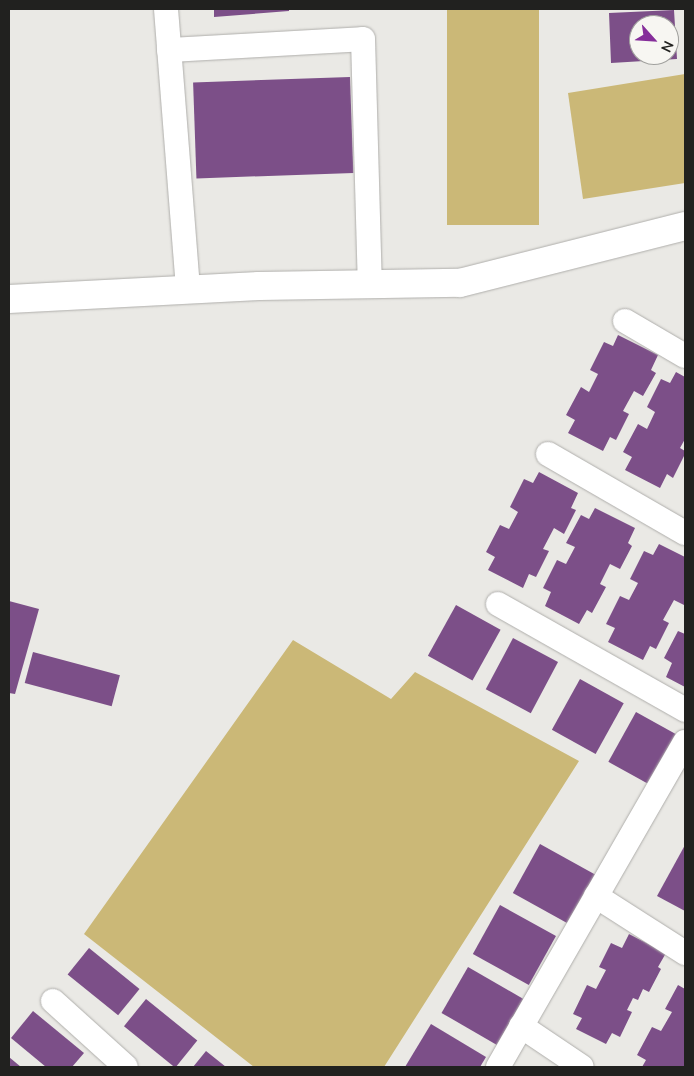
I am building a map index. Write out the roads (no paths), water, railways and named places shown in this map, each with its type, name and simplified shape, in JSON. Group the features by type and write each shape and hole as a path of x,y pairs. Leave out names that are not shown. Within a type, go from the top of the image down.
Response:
{"street":[{"path":"166,9 188,290"},
{"path":"169,50 363,39 370,285"},
{"path":"9,299 188,290 460,283 685,226"},
{"path":"625,321 685,356"},
{"path":"548,454 685,533"},
{"path":"498,604 685,710"},
{"path":"498,1067 685,742"},
{"path":"596,896 685,953"},
{"path":"52,1001 126,1067"},
{"path":"521,1026 582,1067"}]}
